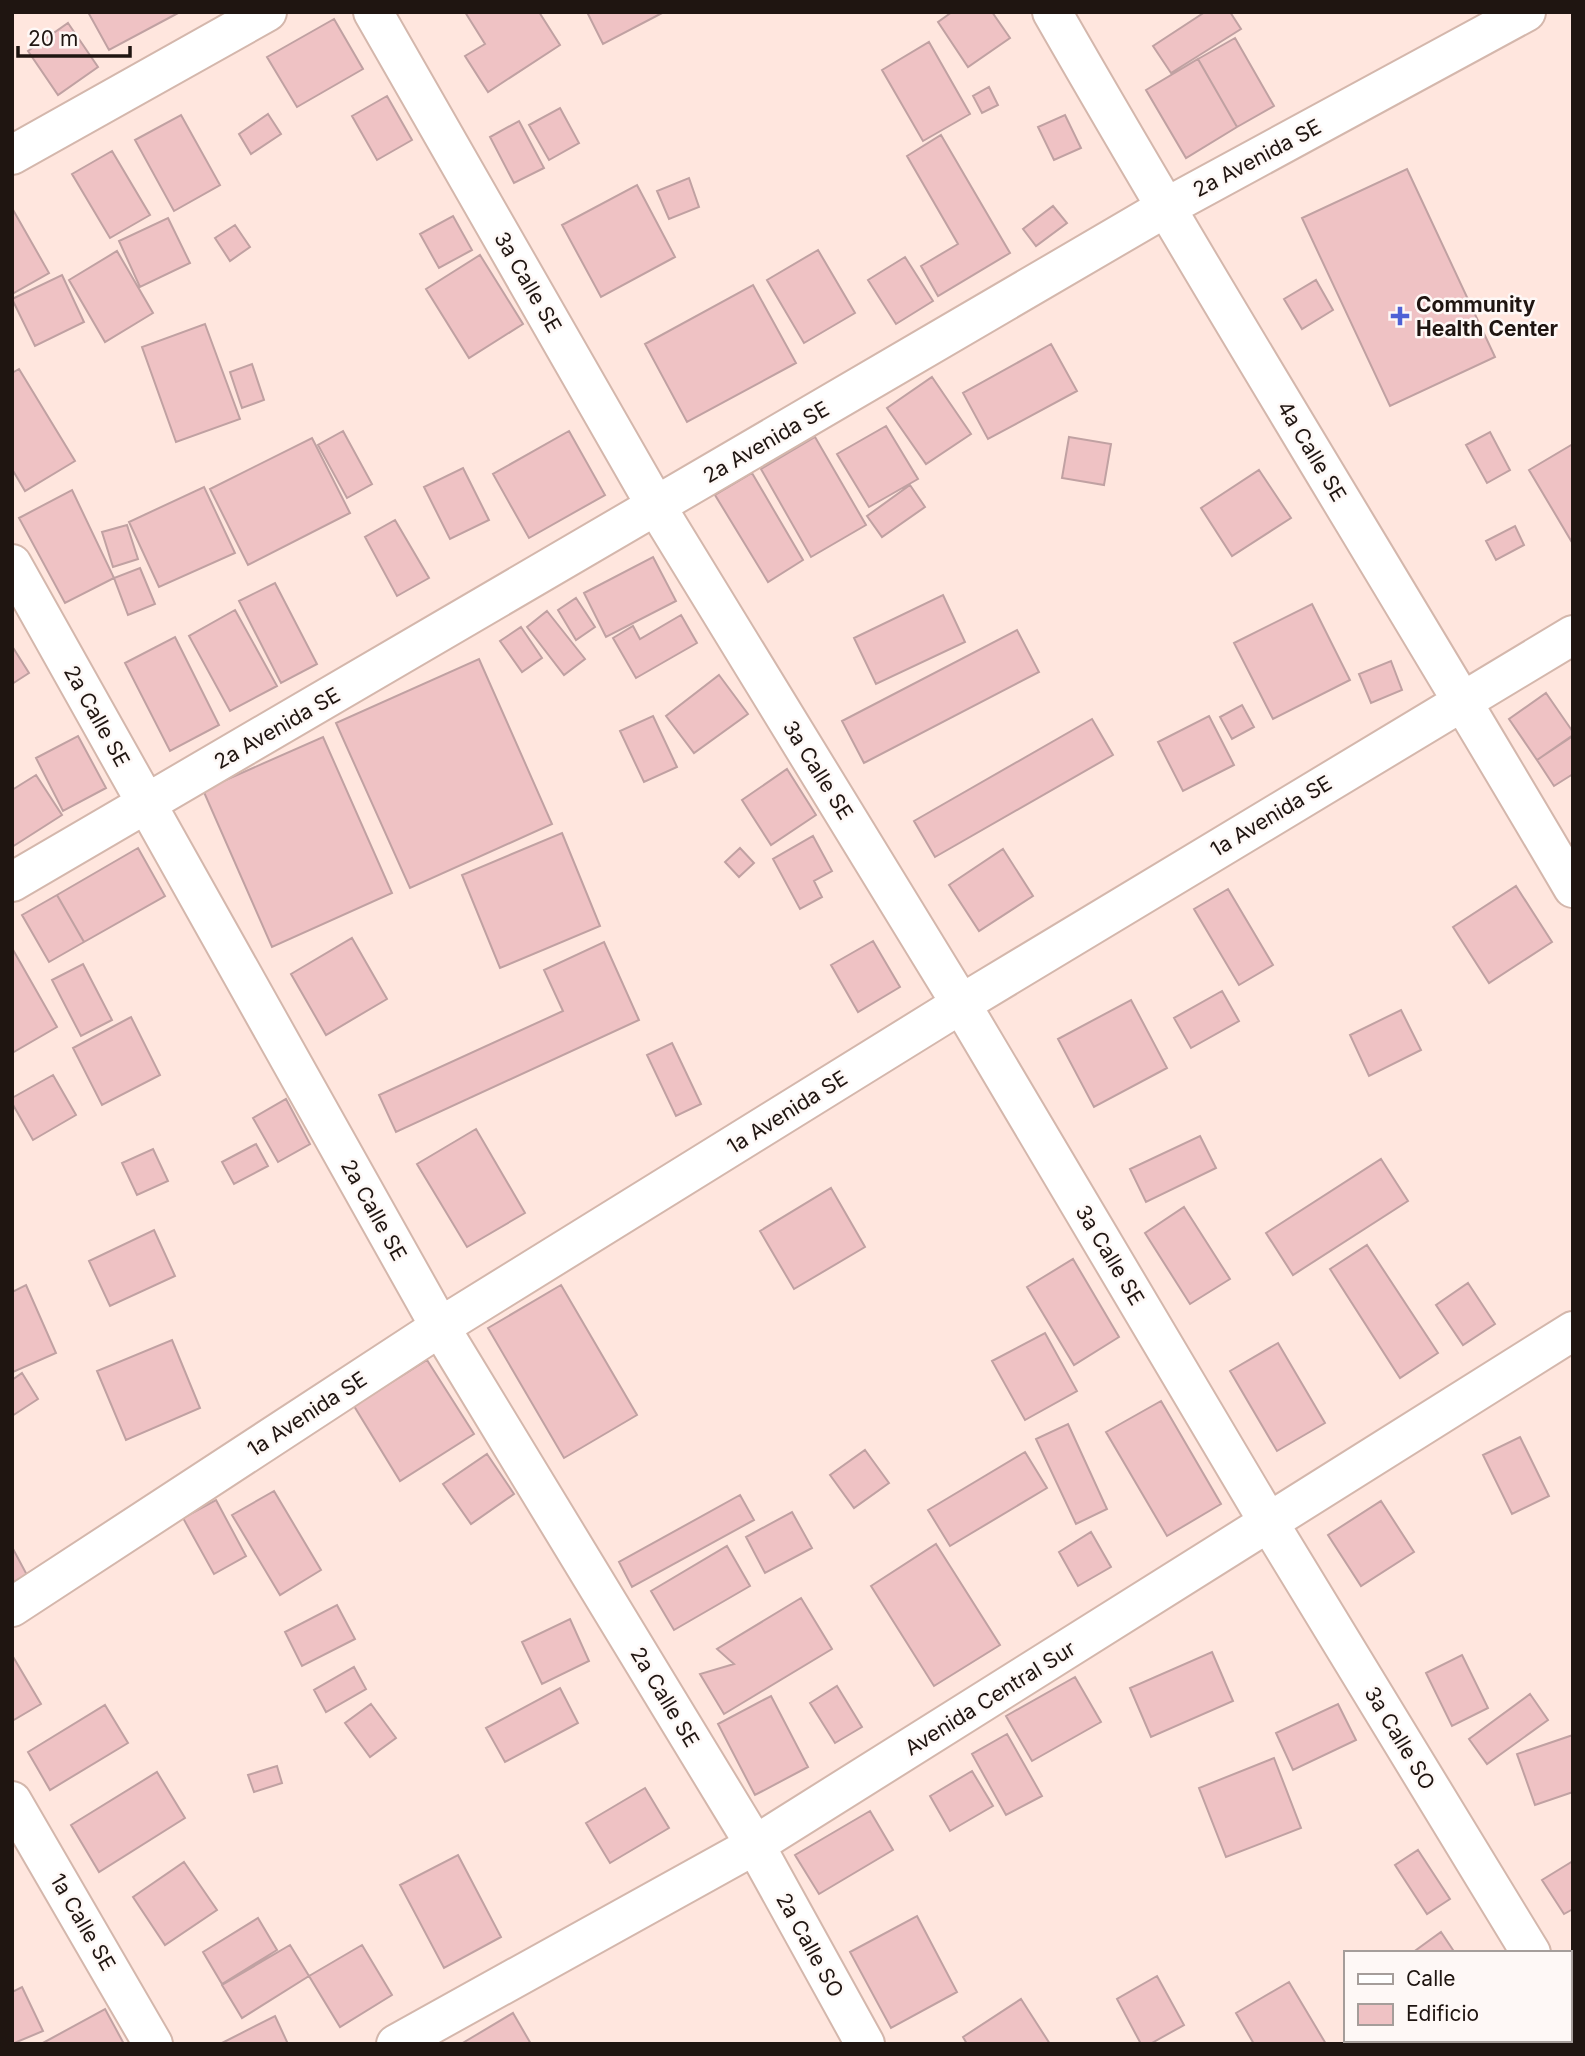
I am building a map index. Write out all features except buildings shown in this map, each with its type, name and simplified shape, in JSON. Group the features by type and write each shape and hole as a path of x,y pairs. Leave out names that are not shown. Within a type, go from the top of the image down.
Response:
{"street":[{"path":"12,155 267,12"},
{"name":"3a Calle SE","path":"373,12 656,506 961,1004 1269,1523"},
{"name":"4a Calle SE","path":"1052,12 1165,208 1573,888"},
{"name":"2a Avenida SE","path":"12,883 1165,208 1526,12"},
{"name":"2a Calle SE","path":"12,564 440,1327 755,1845"},
{"name":"1a Avenida SE","path":"12,1607 440,1327 961,1004 1462,699 1573,635"},
{"name":"Avenida Central Sur","path":"396,2044 755,1845 1573,1331"},
{"name":"3a Calle SO","path":"1269,1523 1530,1951"},
{"name":"1a Calle SE","path":"12,1801 153,2044"},
{"name":"2a Calle SO","path":"755,1845 865,2044"}],"place":[{"name":"Community Health Center","path":"1400,316"}]}
